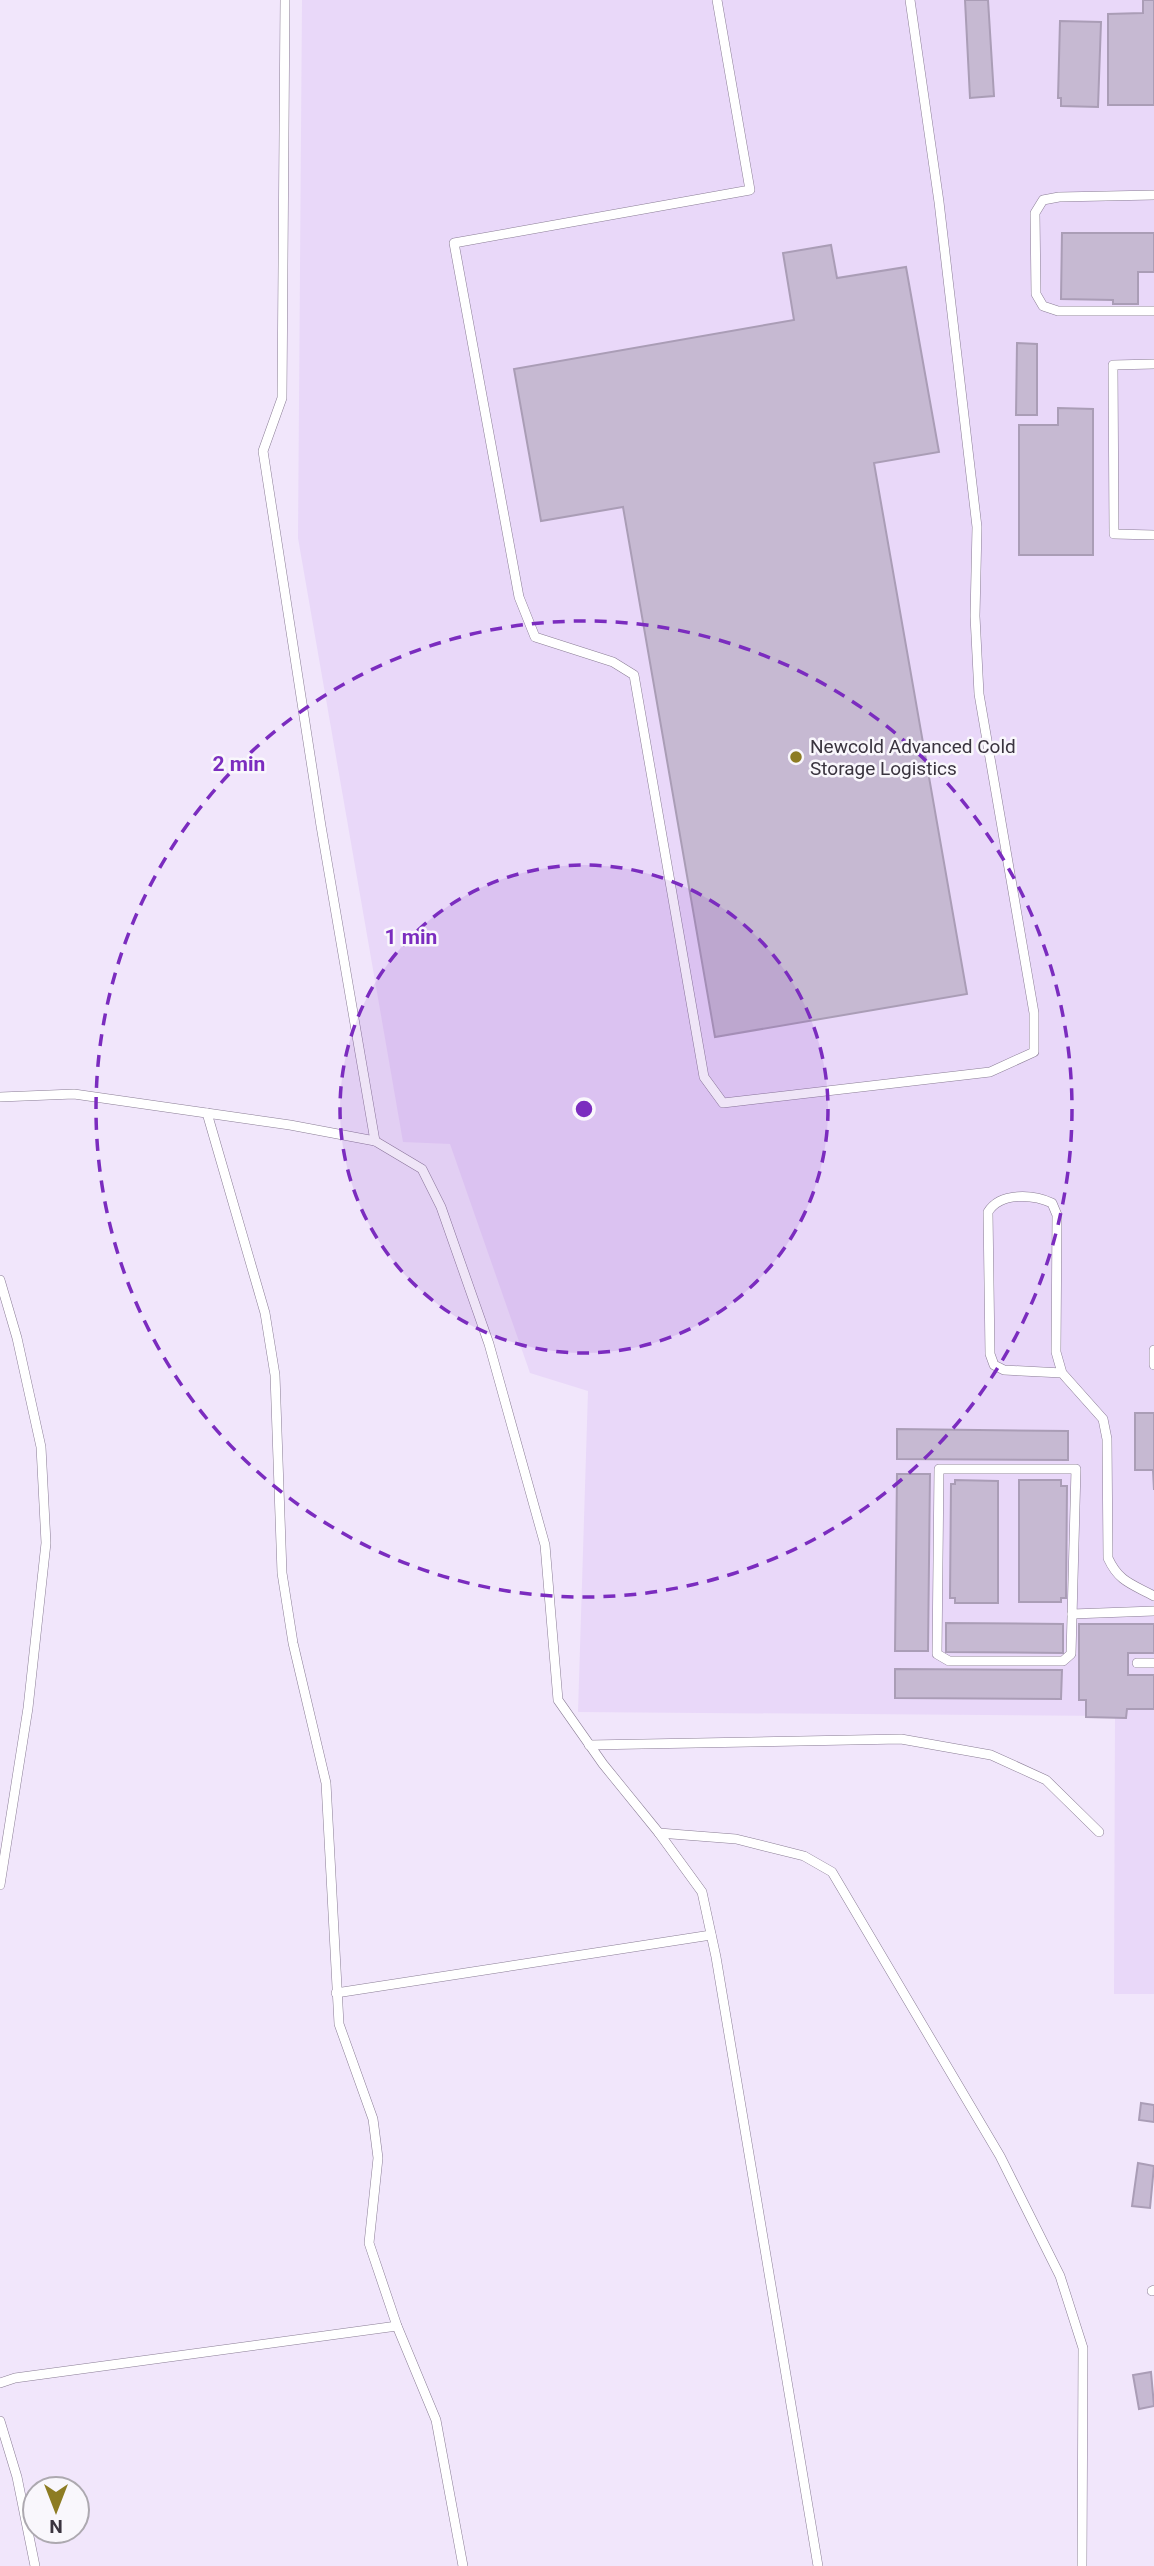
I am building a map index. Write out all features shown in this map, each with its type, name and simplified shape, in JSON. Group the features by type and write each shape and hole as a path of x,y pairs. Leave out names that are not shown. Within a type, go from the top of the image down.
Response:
{"lane":[{"path":"285,0 282,398 262,451 321,826 375,1141"},
{"path":"717,0 750,190 454,243 519,597 535,637 613,662 634,676 704,1077 723,1103 990,1072 1034,1052 1034,1013 979,694 975,617 977,527 939,202 910,0"},
{"path":"1154,195 1059,197 1044,200 1035,213 1036,294 1044,306 1058,311 1154,311"},
{"path":"1154,364 1113,365 1114,534 1154,535"},
{"path":"0,1097 74,1094 375,1141 422,1169 441,1207 489,1344 545,1545 558,1700 589,1745 702,1892 818,2566"},
{"path":"207,1113 265,1313 275,1375 282,1573 293,1643 326,1783 339,2024 373,2119 378,2158 369,2243 397,2326 436,2420 463,2566"},
{"path":"1062,1373 1004,1370 993,1365 990,1354 988,1212 993,1203 1003,1198 1042,1198 1052,1203 1057,1215 1056,1352 1062,1373 1103,1419 1107,1440 1108,1558 1115,1573 1126,1582 1154,1596"},
{"path":"0,1280 18,1338 41,1447 46,1543 28,1708 0,1885"},
{"path":"1154,1350 1154,1365"},
{"path":"939,1469 1076,1469 1072,1614 1071,1654 1063,1661 949,1661 937,1654 939,1469"},
{"path":"1072,1614 1154,1611"},
{"path":"1138,1663 1154,1663"},
{"path":"589,1745 901,1739 978,1752 992,1755 1046,1780 1099,1832"},
{"path":"659,1833 736,1839 804,1856 832,1872 1000,2156 1060,2276 1083,2348 1082,2566"},
{"path":"337,1993 711,1935"},
{"path":"0,2384 15,2378 397,2326"},
{"path":"0,2421 17,2477 35,2566"}],"shaded area":[{"path":"302,0 1154,0 1154,1994 1114,1994 1115,1716 578,1712 588,1391 530,1373 450,1144 403,1142 298,538"}],"building":[{"path":"965,0 988,0 994,96 970,98"},
{"path":"1143,0 1154,0 1154,105 1108,105 1108,14 1143,13"},
{"path":"1060,21 1101,22 1098,107 1061,106 1061,98 1058,98"},
{"path":"1062,233 1154,233 1154,272 1138,272 1138,304 1113,304 1113,300 1061,299"},
{"name":"Newcold Advanced Cold Storage Logistics","path":"831,245 837,278 906,267 939,452 874,463 967,994 715,1037 623,507 541,521 514,369 794,320 783,253"},
{"path":"1017,343 1037,344 1037,415 1016,415"},
{"path":"1058,408 1093,409 1093,555 1019,555 1019,425 1058,425"},
{"path":"1135,1413 1154,1413 1154,1490 1153,1470 1135,1470"},
{"path":"897,1429 1068,1431 1068,1460 897,1459"},
{"path":"897,1474 930,1474 928,1651 895,1651"},
{"path":"955,1480 998,1481 998,1603 955,1603 955,1598 950,1598 951,1484 955,1484"},
{"path":"1019,1480 1061,1480 1061,1486 1067,1486 1066,1598 1061,1598 1061,1602 1019,1602"},
{"path":"946,1623 1063,1624 1063,1653 946,1652"},
{"path":"1079,1624 1154,1624 1154,1653 1128,1653 1128,1675 1154,1675 1154,1709 1127,1709 1126,1718 1086,1717 1086,1700 1079,1700"},
{"path":"895,1669 1062,1670 1061,1699 895,1698"},
{"path":"1141,2103 1154,2105 1154,2122 1139,2120"},
{"path":"1138,2163 1154,2166 1150,2208 1132,2206"},
{"path":"1151,2372 1154,2406 1139,2409 1133,2375"}],"place":[{"name":"Newcold Advanced Cold Storage Logistics","path":"796,757"}]}
